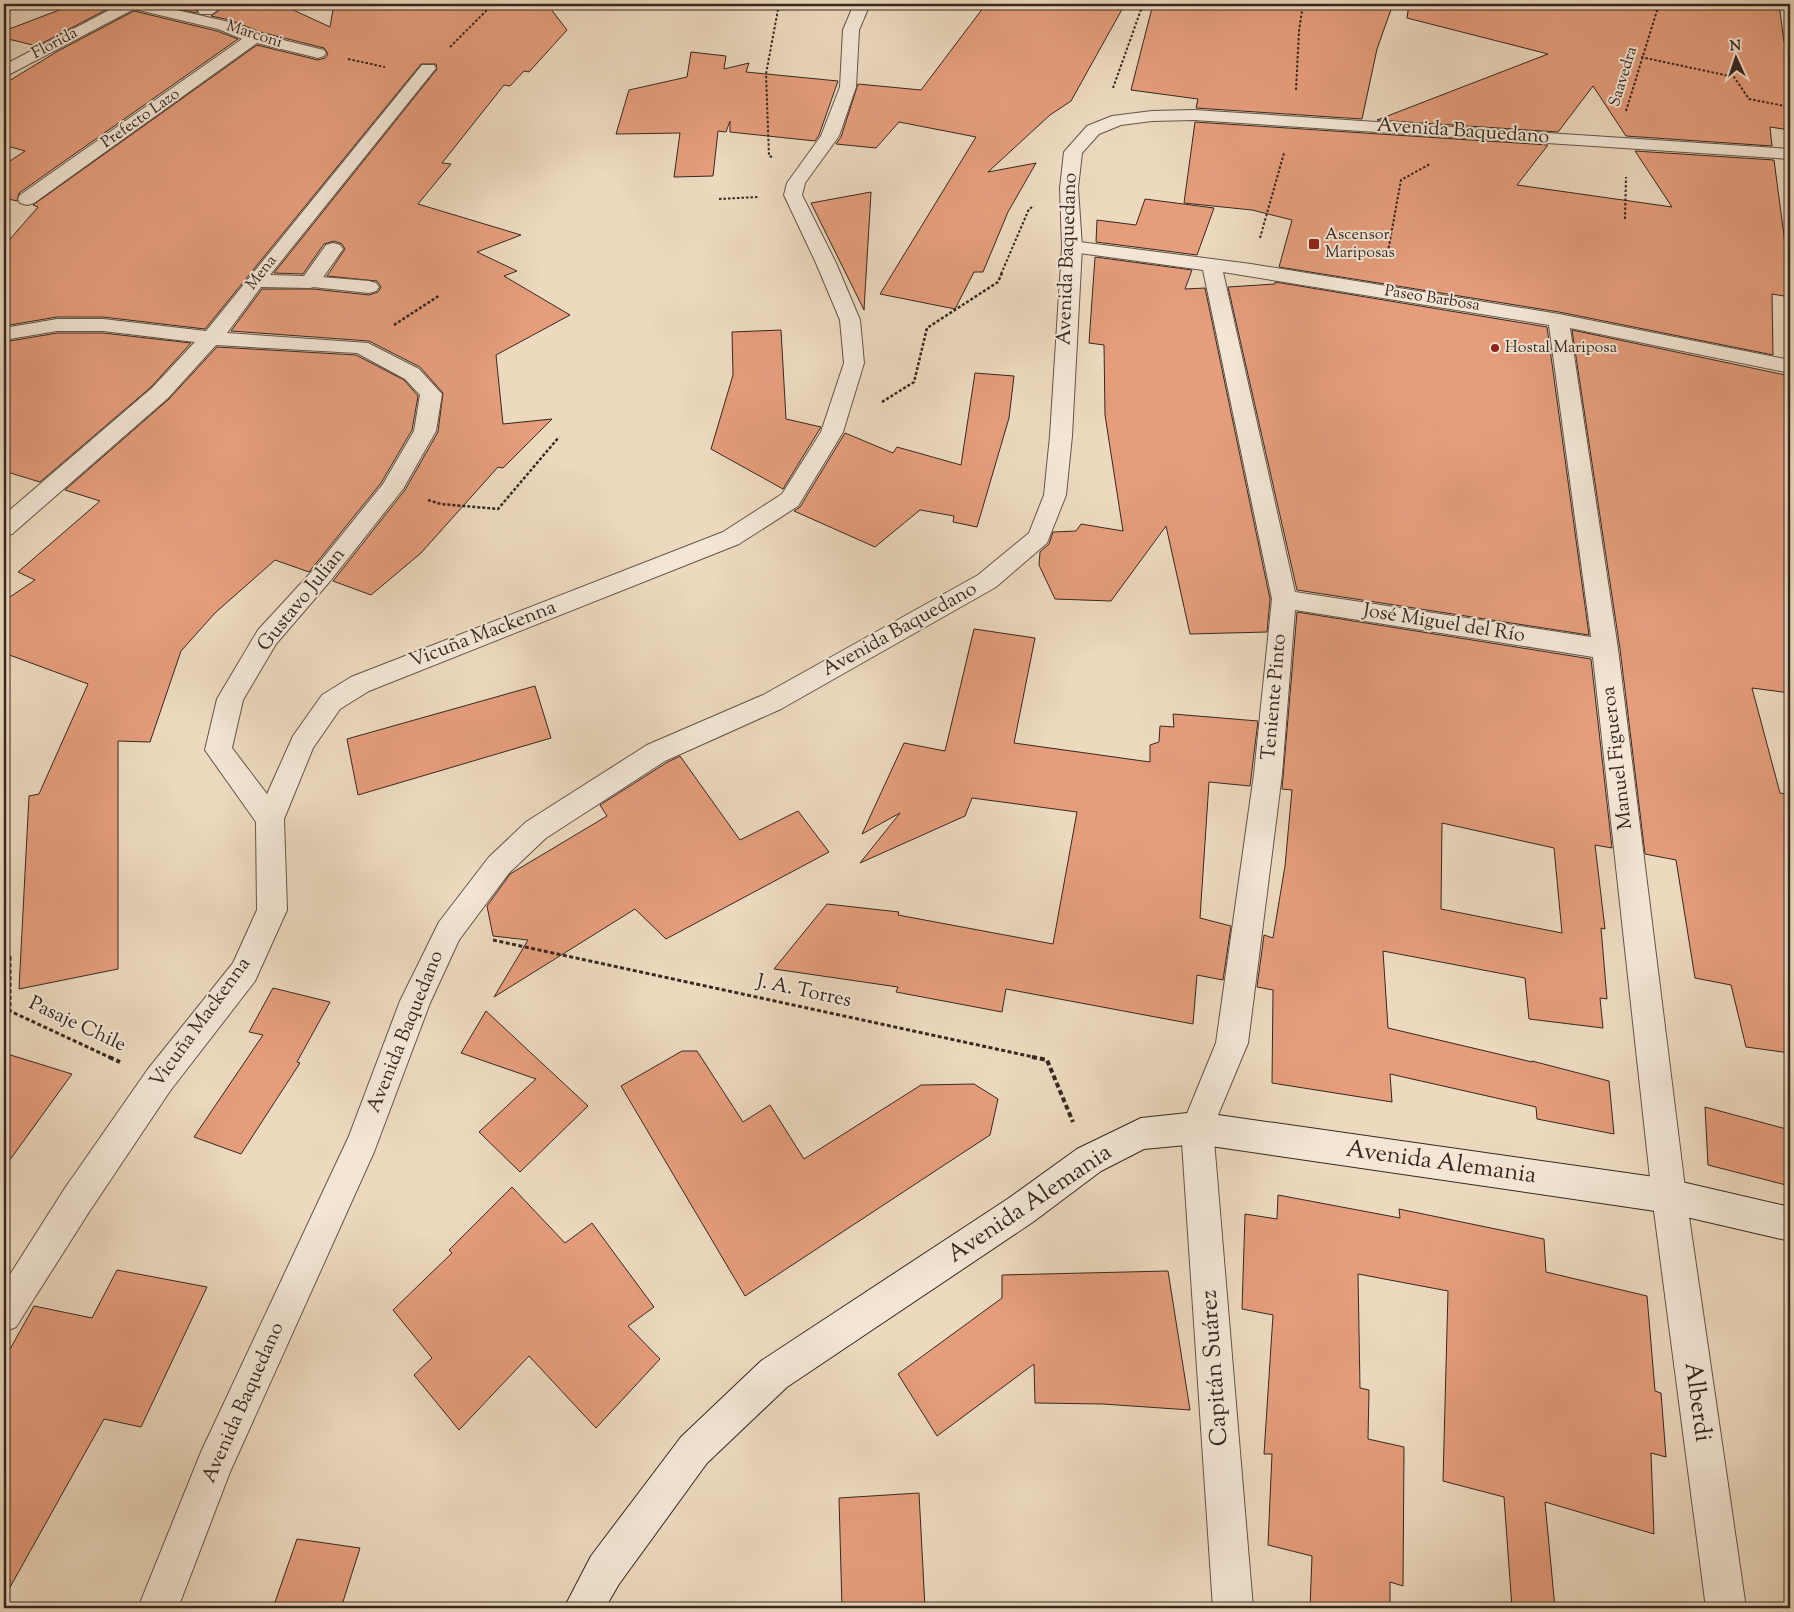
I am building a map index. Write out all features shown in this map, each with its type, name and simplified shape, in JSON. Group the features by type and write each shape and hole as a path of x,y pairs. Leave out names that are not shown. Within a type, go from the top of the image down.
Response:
{"street":[{"name":"Marconi","path":"132,4 223,25 254,38 318,53"},
{"name":"Florida","path":"4,71 132,4"},
{"name":"Vicuña Mackenna","path":"4,1315 77,1200 159,1080 244,972 272,910 270,819 302,743 331,702 360,684 731,538 790,500 832,432 854,363 850,320 794,195 796,182 830,136 848,87 851,30 862,4"},
{"name":"Prefecto Lazo","path":"27,199 254,38"},
{"name":"Mena","path":"4,528 160,393 229,318 255,281 428,68"},
{"name":"Avenida Baquedano","path":"158,1608 214,1465 363,1141 415,1001 448,931 499,865 536,830 656,753 772,702 988,581 1039,537 1055,495 1061,436 1072,247 1069,188 1073,152 1093,130 1118,120 1194,114 1790,154"},
{"name":"Paseo Barbosa","path":"1072,247 1212,265 1559,320 1790,366"},
{"path":"310,282 333,249"},
{"name":"Teniente Pinto","path":"1197,1128 1232,1043 1268,774 1284,599 1212,265"},
{"path":"255,281 310,282 369,287"},
{"name":"Manuel Figueroa","path":"1559,320 1605,649 1669,1196"},
{"name":"Gustavo Julian","path":"4,334 57,325 103,325 210,338 361,347 412,374 431,394 425,431 392,489 323,574 267,637 230,699 218,750 270,819"},
{"name":"José Miguel del Río","path":"1284,599 1605,649"},
{"name":"Avenida Alemania","path":"584,1608 605,1570 694,1450 774,1374 1021,1210 1089,1160 1141,1134 1197,1128 1669,1196 1790,1224"},
{"name":"Capitán Suárez","path":"1197,1128 1233,1608"},
{"name":"Alberdi","path":"1669,1196 1726,1608"}],"path":[{"path":"428,68 486,11 469,4"},
{"path":"779,4 766,74 769,156 807,167"},
{"name":"Saavedra","path":"1625,113 1658,4"},
{"path":"1110,95 1142,5"},
{"path":"1641,57 1734,77 1749,98 1790,107"},
{"path":"1625,219 1627,144"},
{"path":"1380,291 1401,180 1428,164 1437,163"},
{"path":"832,432 914,382 927,328 998,282 1029,209 1069,188"},
{"path":"361,347 440,295"},
{"path":"392,489 440,504 498,509 559,437"},
{"name":"J. A. Torres","path":"448,931 1047,1060 1089,1160"},
{"name":"Pasaje Chile","path":"4,954 10,957 10,1012 159,1080"}],"building":[{"path":"75,4 117,4 37,46 4,38 4,31"},
{"path":"157,4 204,4 197,10 197,13"},
{"path":"228,4 273,4 289,8 330,27 334,4 547,4 567,30 529,72 524,71 510,86 504,85 442,163 451,164 418,204 521,235 477,252 517,271 504,276 570,315 496,355 503,424 552,419 503,468 498,467 421,553 371,595 333,581 405,490 438,432 443,393 420,367 369,341 231,331 262,289 313,289 369,295 378,292 381,287 377,281 327,276 345,249 342,244 334,241 324,244 303,274 274,273 437,69 436,64 421,64 205,329 103,317 57,317 4,326 4,246 38,207 33,205 257,45 318,60 325,58 328,54 324,48 260,32 230,20 211,16"},
{"path":"986,4 1125,4 1071,101 1050,115 988,172 1036,163 1008,212 983,272 974,272 955,309 880,294 976,137 899,122 876,148 836,144 841,137 858,84 921,90"},
{"path":"1153,4 1393,4 1377,49 1362,119 1196,108 1198,99 1131,90"},
{"path":"1409,4 1779,4 1784,42 1790,45 1790,130 1770,127 1772,146 1626,136 1593,86 1558,132 1377,120 1548,54 1407,18"},
{"path":"134,11 217,31 238,39 19,193 17,201 4,198 4,165 25,151 4,145 4,84 58,51"},
{"path":"691,52 726,56 724,69 749,63 746,72 838,81 819,135 815,141 730,132 730,121 726,132 718,131 713,176 674,177 680,133 616,134 629,90 687,77"},
{"path":"1195,122 1548,145 1517,185 1672,207 1635,151 1774,160 1790,281 1790,297 1772,294 1773,355 1559,312 1279,267 1292,220 1252,210 1184,203"},
{"path":"871,192 864,310 811,203"},
{"path":"1145,199 1214,208 1197,255 1096,242 1097,220 1136,225"},
{"path":"1095,257 1192,270 1185,289 1205,288 1270,599 1267,632 1190,634 1166,526 1111,601 1055,599 1039,565 1040,552 1049,544 1053,532 1076,531 1081,524 1123,531 1105,415 1104,345 1089,343"},
{"path":"1275,282 1547,327 1589,635 1297,590 1228,287 1275,284"},
{"path":"781,330 786,419 821,427 783,489 711,449 733,375 732,332"},
{"path":"1572,330 1790,376 1790,693 1752,688 1780,793 1790,795 1790,1053 1746,1047 1731,985 1695,978 1676,860 1645,854 1620,649"},
{"path":"57,333 103,333 191,343 151,387 40,482 4,471 4,342"},
{"path":"217,347 356,355 404,380 418,396 412,430 381,483 309,572 275,560 215,613 181,651 150,742 118,741 118,969 19,989 29,796 39,794 88,684 4,653 4,601 35,580 18,572 100,501 65,490 169,399"},
{"path":"975,373 1014,376 1009,418 977,527 953,522 954,516 920,510 875,547 794,511 800,507 845,433 893,453 897,447 961,465"},
{"path":"1297,612 1591,659 1612,848 1595,845 1605,929 1601,928 1607,999 1600,998 1603,1028 1529,1019 1525,978 1383,951 1388,1028 1609,1081 1614,1134 1537,1119 1536,1107 1390,1074 1392,1102 1272,1083 1273,990 1257,987 1264,935 1273,938 1285,866 1292,790 1282,789","holes":["1442,823 1554,848 1562,933 1441,909"]},
{"path":"974,629 1035,638 1014,743 1150,762 1150,745 1159,742 1160,726 1174,727 1173,714 1258,721 1250,786 1209,782 1200,918 1231,926 1223,980 1197,975 1193,1024 1006,989 1002,1012 896,992 898,987 774,969 827,904 899,912 898,915 1053,944 1077,812 972,798 965,816 860,863 900,813 862,834 904,743 945,751"},
{"path":"535,686 551,738 358,795 347,739"},
{"path":"680,756 740,840 798,811 829,852 666,939 635,909 494,997 528,940 493,936 487,906 510,874 607,816 600,805"},
{"path":"273,988 330,1002 297,1062 300,1063 241,1154 194,1137 263,1035 249,1032"},
{"path":"486,1011 588,1106 520,1172 479,1132 536,1079 461,1053"},
{"path":"682,1051 697,1051 743,1122 770,1105 804,1159 921,1085 974,1084 998,1099 990,1135 745,1296 621,1086"},
{"path":"4,1053 72,1074 4,1168"},
{"path":"1705,1107 1790,1130 1790,1186 1708,1165"},
{"path":"512,1187 565,1243 592,1223 654,1307 628,1326 660,1359 596,1428 529,1356 459,1430 414,1375 432,1358 393,1310 452,1253 449,1250"},
{"path":"1278,1195 1400,1218 1399,1209 1544,1239 1546,1272 1647,1296 1655,1391 1661,1393 1666,1457 1651,1453 1654,1534 1545,1502 1555,1608 1512,1608 1504,1497 1443,1481 1448,1291 1358,1274 1360,1388 1369,1390 1368,1439 1404,1447 1403,1586 1390,1582 1390,1608 1310,1608 1312,1556 1268,1545 1272,1454 1264,1454 1273,1315 1242,1309 1245,1214 1277,1219"},
{"path":"117,1270 207,1287 141,1427 104,1419 4,1598 4,1360 34,1306 92,1318"},
{"path":"1168,1271 1190,1410 1103,1404 1035,1403 1034,1364 937,1436 898,1374 1002,1298 1002,1275"},
{"path":"919,1493 925,1608 842,1608 839,1498"},
{"path":"297,1539 360,1548 341,1608 273,1608"}],"place":[{"name":"Ascensor Mariposas","path":"1314,244"},
{"name":"Hostal Mariposa","path":"1495,348"}]}
